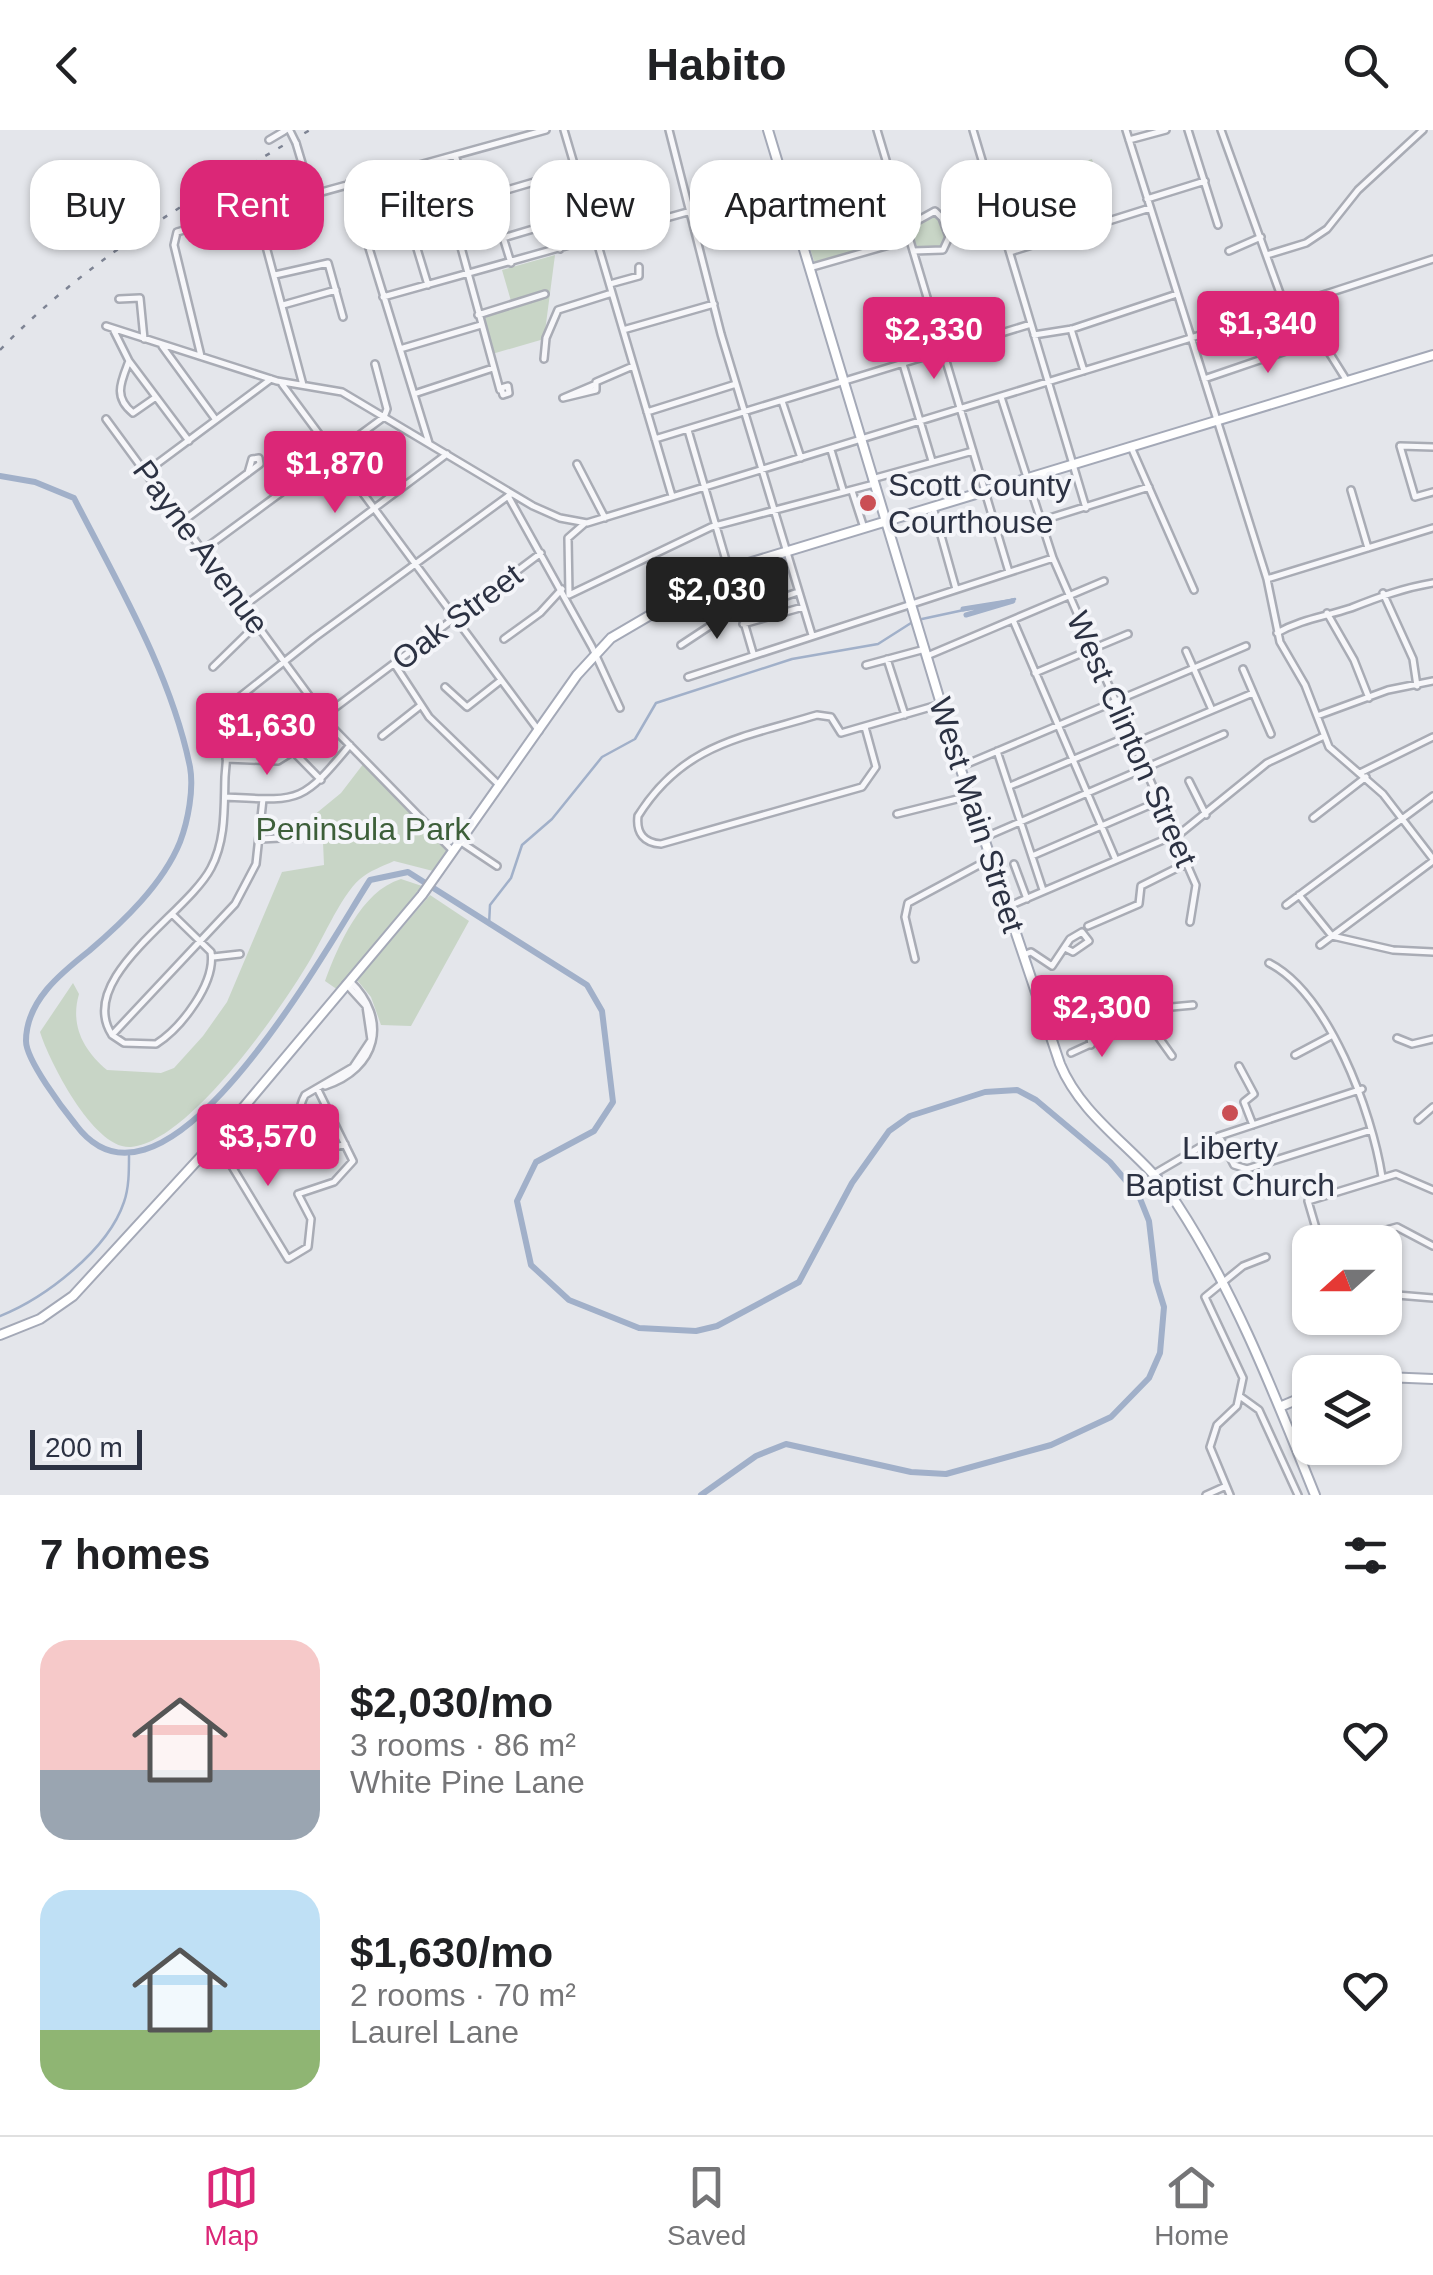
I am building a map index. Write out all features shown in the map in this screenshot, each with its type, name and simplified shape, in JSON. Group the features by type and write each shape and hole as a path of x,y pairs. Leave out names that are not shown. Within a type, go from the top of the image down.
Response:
{"main road":[{"name":"West Main Street","path":"768,130 777,160"},
{"name":"West Main Street","path":"804,250 969,796 1044,1019 1077,1096 1154,1174 1184,1215 1282,1406 1316,1495"},
{"path":"0,1335 40,1319 73,1296 216,1140 436,878 595,653 618,633 728,570 1433,355"},
{"path":"1402,1377 1433,1379"},
{"path":"1282,1406 1292,1402"}],"street":[{"path":"269,140 288,130 301,160"},
{"path":"436,160 546,130"},
{"path":"564,130 572,160"},
{"path":"669,130 690,202"},
{"path":"877,130 886,160"},
{"path":"972,130 1086,508"},
{"path":"1126,130 1267,579 1277,633 1323,737 1402,818 1433,860 1320,945"},
{"path":"1129,140 1166,130"},
{"path":"1188,130 1218,225"},
{"path":"1221,130 1285,307"},
{"path":"1267,255 1306,243 1327,229 1358,190 1423,130"},
{"path":"455,155 457,160"},
{"path":"1148,199 1205,181"},
{"path":"1010,252 1150,208"},
{"path":"921,216 935,211 949,237 948,247 938,252 914,251 1009,572"},
{"path":"180,233 174,235 201,356"},
{"path":"1229,250 1261,237"},
{"path":"268,250 303,386"},
{"path":"369,250 429,444"},
{"path":"417,250 428,285"},
{"path":"461,250 500,390"},
{"path":"507,250 511,263"},
{"path":"383,297 556,250"},
{"path":"600,250 672,497"},
{"path":"702,250 736,384 812,635"},
{"path":"809,268 872,250"},
{"path":"570,533 587,523 1191,338 1433,258"},
{"path":"275,275 328,263 343,317"},
{"path":"610,284 640,276 640,267"},
{"path":"283,305 336,290"},
{"path":"544,359 546,338 558,310 612,293"},
{"path":"478,315 545,294"},
{"path":"1034,334 1071,329 1177,294"},
{"path":"119,299 140,298 144,339"},
{"path":"1297,302 1347,381"},
{"path":"623,330 714,304"},
{"path":"655,439 1031,324"},
{"path":"400,349 481,325"},
{"path":"106,326 280,382 342,392 510,495 572,522 587,523"},
{"path":"1071,329 1084,371"},
{"path":"114,331 114,340 189,440"},
{"path":"1204,379 1322,339"},
{"path":"162,344 216,420"},
{"path":"129,361 119,392 123,404 132,413 156,397"},
{"path":"203,550 384,417 387,409 375,364"},
{"path":"903,364 932,460"},
{"path":"596,384 563,398 591,394 602,376 633,366"},
{"path":"414,394 493,368"},
{"path":"146,472 271,379"},
{"path":"280,382 539,731"},
{"path":"647,412 736,384"},
{"name":"West Clinton Street","path":"1001,397 1053,558 1197,889 1190,922"},
{"path":"782,401 801,458"},
{"name":"Payne Avenue","path":"106,419 324,716 454,852"},
{"path":"688,429 753,654"},
{"path":"1433,447 1400,446 1415,498 1433,492"},
{"path":"1131,447 1194,590"},
{"path":"831,449 844,490"},
{"path":"569,599 715,526 852,491 932,460 973,450"},
{"path":"244,606 447,454"},
{"path":"577,464 605,518"},
{"path":"182,522 248,473"},
{"path":"1040,521 1149,487"},
{"path":"1351,490 1368,548"},
{"path":"852,491 864,528"},
{"path":"510,495 569,599 620,708"},
{"path":"222,711 510,495"},
{"path":"933,506 956,588"},
{"path":"569,599 566,556 572,522"},
{"path":"1267,579 1433,528"},
{"name":"Oak Street","path":"324,716 541,552"},
{"path":"688,677 1053,558"},
{"path":"866,665 926,652 1104,581"},
{"path":"1277,633 1300,620 1383,593 1433,583"},
{"path":"504,639 540,613 562,589"},
{"path":"681,645 739,611 798,592"},
{"path":"1383,593 1413,659 1417,686"},
{"path":"743,624 803,607"},
{"path":"1326,613 1354,660 1369,698"},
{"path":"1013,620 1116,860"},
{"path":"212,666 257,624"},
{"path":"1036,673 1128,634"},
{"path":"960,767 1246,646"},
{"path":"1186,651 1212,710"},
{"path":"887,659 905,716"},
{"path":"395,664 420,706 466,757 501,786"},
{"path":"1243,669 1271,734"},
{"path":"445,686 467,707 500,681"},
{"path":"1316,716 1433,682"},
{"path":"1132,744 1253,693"},
{"path":"173,915 212,957 210,974 182,1019 163,1040 152,1045 124,1043 106,1025 108,983 173,915 214,862 224,797 228,722 216,702"},
{"path":"864,727 876,767 862,788 662,844 649,842 639,832 638,816 654,794 673,771 705,749 817,715 830,717 841,734 864,727 905,716 941,704"},
{"path":"382,736 420,706"},
{"path":"275,733 321,780"},
{"path":"983,838 1224,734"},
{"path":"1010,786 1129,736"},
{"path":"1006,907 1172,835 1206,816 1267,763 1323,737"},
{"path":"1313,818 1363,775 1433,737"},
{"path":"224,797 294,798 321,780 350,746"},
{"path":"226,759 278,761 294,751"},
{"path":"998,751 1044,892"},
{"path":"1189,781 1206,816"},
{"path":"897,814 969,796"},
{"path":"1286,905 1433,796"},
{"path":"112,1035 236,904 250,879 261,839 263,799"},
{"path":"1032,856 1157,802"},
{"path":"261,839 317,836"},
{"path":"462,842 497,866"},
{"path":"914,958 905,918 908,903 990,859"},
{"path":"1014,864 1027,899"},
{"path":"1088,926 1139,904 1140,886 1185,864"},
{"path":"1299,895 1332,936 1393,950 1433,952"},
{"path":"1023,955 1030,952 1052,966 1065,948 1078,932 1085,933 1089,941 1072,952 1065,948"},
{"path":"212,957 240,954"},
{"path":"1269,963 1296,979 1362,1089 1382,1177"},
{"path":"345,1144 322,1148 304,1134 302,1099 359,1068 374,1041 372,1010 347,982"},
{"path":"1044,1019 1070,1014 1088,1017 1143,1007 1193,1006"},
{"path":"1143,1007 1147,1022 1172,1056"},
{"path":"1088,1017 1091,1045"},
{"path":"1071,1053 1117,1032"},
{"path":"1295,1055 1331,1036"},
{"path":"1397,1038 1412,1044 1433,1038"},
{"path":"1239,1066 1254,1094 1244,1102 1253,1124"},
{"path":"216,1140 288,1259 308,1247 311,1218 298,1194 334,1182 352,1164 317,1088"},
{"path":"1154,1174 1219,1136 1362,1089"},
{"path":"1418,1120 1433,1107"},
{"path":"1219,1136 1234,1165 1248,1169 1372,1130"},
{"path":"1315,1225 1308,1201 1382,1177 1402,1175 1433,1190"},
{"path":"1402,1230 1433,1246"},
{"path":"1230,1495 1212,1453 1211,1440 1216,1425 1241,1398 1242,1371 1205,1297 1243,1266 1266,1256"},
{"path":"1402,1295 1433,1298"},
{"path":"1241,1398 1254,1405 1264,1418 1298,1495"},
{"path":"1206,1495 1226,1486"}],"green space":[{"path":"921,219 941,220 941,246 930,251 923,249"},
{"path":"811,250 863,250 815,264"},
{"path":"555,255 544,339 492,354 481,312 511,301 502,270"},
{"name":"Peninsula Park","path":"364,763 448,853 433,871 394,861 360,879 345,897 291,991 252,1045 178,1124 154,1140 131,1147 102,1134 75,1102 40,1032 73,983 79,994 76,1016 81,1036 107,1070 161,1073 174,1068 227,1002 282,872 324,865 323,842 313,816 341,793"},
{"path":"401,879 422,886 338,990 325,981 353,921 374,895"},
{"path":"430,895 469,921 411,1026 381,1025 371,997 357,980"}],"waterway":[{"path":"0,476 35,482 74,498 156,663 190,767 186,825 173,858 128,915 47,989 28,1027 28,1049 54,1096 76,1125 113,1151 154,1146 198,1116 242,1070 283,1016 370,880 408,872 587,985 602,1011 613,1102 594,1131 536,1162 517,1201 531,1265 569,1300 639,1328 696,1331 717,1326 799,1282 852,1183 889,1131 910,1116 985,1092 1017,1090 1036,1100 1110,1162 1139,1196 1149,1221 1156,1281 1164,1307 1160,1353 1149,1378 1111,1417 1051,1445 946,1474 911,1472 786,1444 756,1456 701,1495"},
{"path":"922,619 1015,599"},
{"path":"963,609 1013,601 966,615"},
{"path":"489,925 490,905 511,878 522,845 552,819 602,757 635,739 656,703 792,659 878,644 911,623"},
{"path":"0,1316 55,1285 104,1238 126,1197 129,1156"}],"railway":[{"path":"0,350 34,316 108,256 187,203 310,130"}],"place":[{"name":"Scott County Courthouse","path":"868,503"},
{"name":"Liberty Baptist Church","path":"1230,1113"}]}
